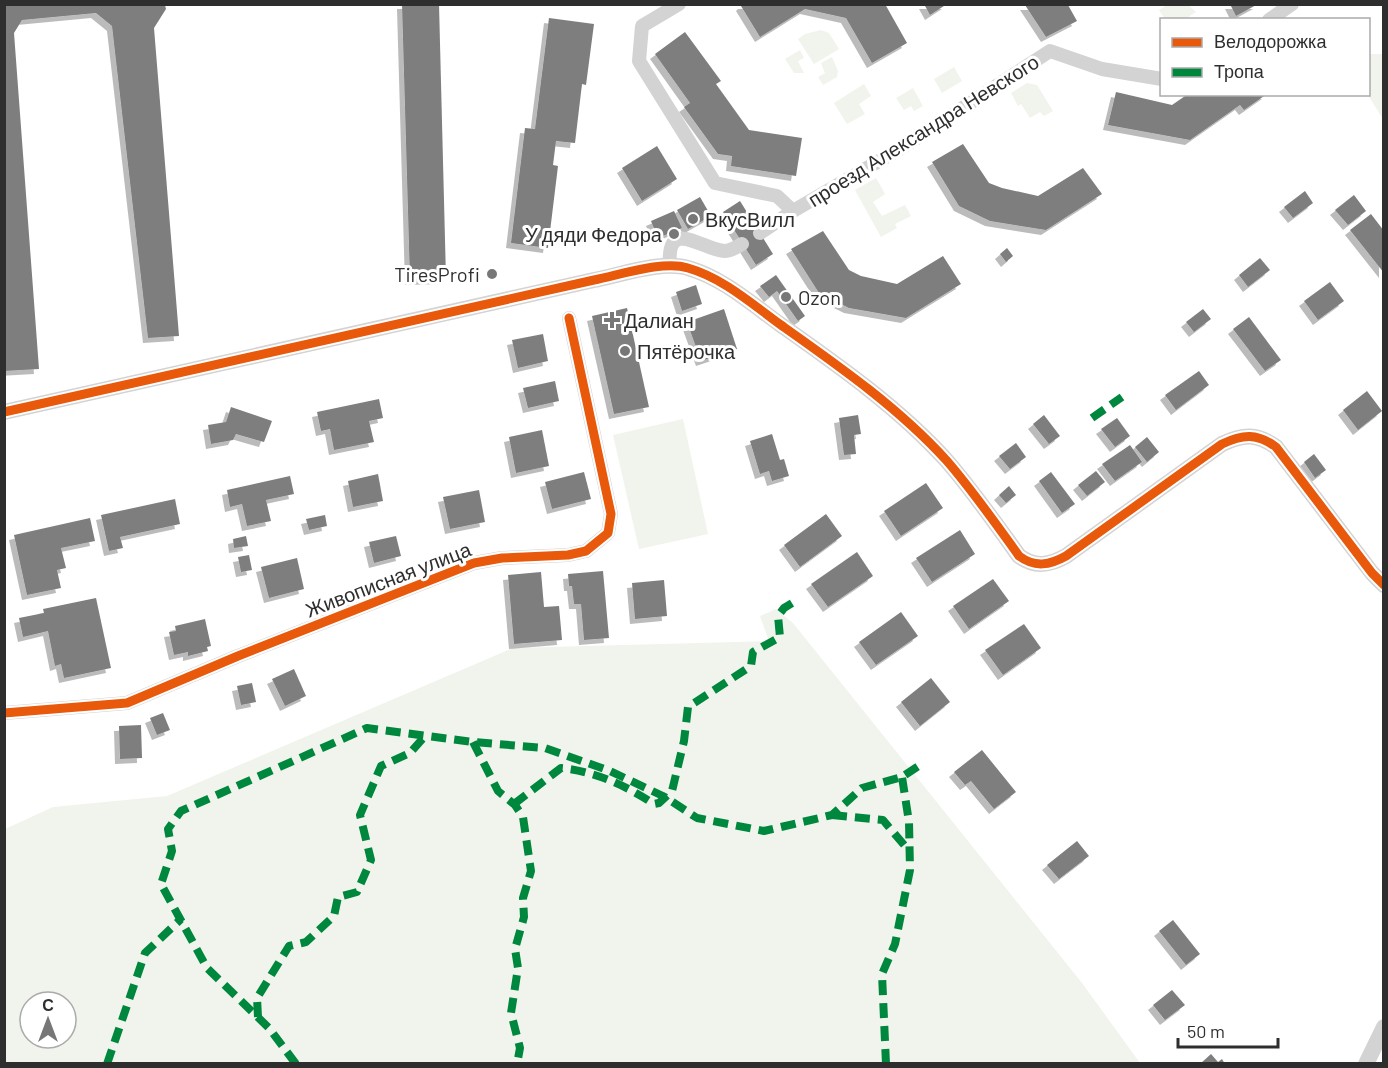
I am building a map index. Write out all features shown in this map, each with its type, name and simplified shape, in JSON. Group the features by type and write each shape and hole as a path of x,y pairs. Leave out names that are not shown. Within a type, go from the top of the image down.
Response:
{"street":[{"path":"679,4 642,26 639,61 715,183 777,196 793,211"},
{"path":"1272,18 1292,4"},
{"name":"проезд Александра Невского","path":"760,233 793,211 903,147 1050,51 1102,69 1160,79"},
{"path":"670,266 670,250 680,240 688,238 697,240 714,249 725,251 742,244"},
{"path":"4,412 594,280 670,266 687,267 726,285 861,382 947,461 1027,562 1046,564 1066,556 1222,444 1234,438 1256,436 1266,439 1276,447 1383,585"},
{"name":"Живописная улица","path":"4,713 127,703 238,656 474,563 502,558 586,552 608,533 611,514 569,318"},
{"path":"1366,1064 1383,1027"}],"shaded area":[{"path":"1169,4 1188,5 1196,12 1187,18 1164,18 1159,10"},
{"path":"821,30 829,33 839,49 814,64 798,39 805,34"},
{"path":"800,50 804,58 798,61 804,73 794,73 785,59"},
{"path":"1370,54 1383,54 1383,119 1369,96"},
{"path":"832,57 838,71 837,77 823,85 818,77 825,73 821,63"},
{"path":"954,67 962,81 942,93 934,79"},
{"path":"1027,83 1037,85 1053,111 1044,116 1040,112 1030,118 1021,104 1018,106 1011,93"},
{"path":"864,84 871,96 859,104 865,114 847,124 834,103"},
{"path":"913,88 923,106 914,111 911,106 904,110 896,98"},
{"path":"876,178 885,194 873,202 882,216 905,205 911,216 895,224 897,228 881,237 855,190"},
{"path":"683,419 708,534 639,549 613,435"},
{"path":"776,609 793,623 1082,983 1140,1063 5,1063 5,829 53,807 167,796 513,648 769,641 760,616"}],"building":[{"path":"402,4 439,4 446,279 410,280"},
{"path":"743,4 885,4 907,43 872,63 846,18 805,9 760,37 741,6"},
{"path":"924,4 947,4 930,15"},
{"path":"1230,4 1258,4 1236,16"},
{"path":"4,5 165,5 166,9 154,28 179,336 148,338 112,26 96,13 22,20 14,33 39,369 4,371"},
{"path":"1025,5 1068,5 1077,21 1046,37"},
{"path":"549,18 594,24 586,85 582,84 575,143 556,141 553,165 558,166 548,248 511,243 525,128 535,129"},
{"path":"685,32 721,81 716,84 749,130 802,138 796,176 731,166 732,156 718,154 684,107 690,103 655,54"},
{"path":"1116,92 1172,105 1185,96 1264,96 1244,110 1240,105 1190,140 1108,125"},
{"path":"963,144 989,183 1002,188 1038,196 1083,168 1102,194 1046,230 990,221 959,206 932,162"},
{"path":"657,146 677,179 642,201 622,168"},
{"path":"1305,191 1313,203 1293,218 1284,207"},
{"path":"1354,195 1366,211 1348,225 1335,210"},
{"path":"700,197 711,216 688,229 677,210"},
{"path":"740,201 773,254 756,265 723,212"},
{"path":"674,211 682,228 658,238 651,221"},
{"path":"1371,214 1384,231 1384,273 1350,230"},
{"path":"823,231 849,270 861,276 897,284 943,256 961,284 906,318 849,308 819,293 791,249"},
{"path":"1007,248 1013,256 1006,262 1000,254"},
{"path":"1260,258 1270,270 1248,287 1239,275"},
{"path":"776,275 805,316 798,321 777,291 769,297 760,286"},
{"path":"1330,282 1344,301 1318,320 1304,301"},
{"path":"696,285 702,304 682,311 676,292"},
{"path":"627,308 649,407 614,414 592,316"},
{"path":"724,309 737,349 701,361 687,322"},
{"path":"1203,309 1211,319 1194,332 1186,322"},
{"path":"1249,317 1281,360 1265,371 1233,329"},
{"path":"543,334 548,361 518,368 512,340"},
{"path":"1199,371 1209,385 1176,410 1165,395"},
{"path":"555,381 559,401 528,408 523,388"},
{"path":"1367,391 1382,411 1358,430 1343,410"},
{"path":"379,399 383,418 369,421 374,442 334,450 330,429 321,431 317,412"},
{"path":"231,407 272,421 264,442 236,434 233,440 211,444 208,425 226,422"},
{"path":"858,415 861,434 854,435 856,454 844,455 839,418"},
{"path":"1044,415 1060,436 1049,444 1033,424"},
{"path":"1117,418 1130,436 1115,447 1101,429"},
{"path":"542,430 549,466 516,473 509,437"},
{"path":"772,434 780,460 784,459 789,476 772,481 769,471 760,474 750,441"},
{"path":"1147,437 1159,452 1147,462 1135,447"},
{"path":"1016,443 1026,457 1010,469 999,456"},
{"path":"1130,445 1142,462 1115,481 1102,464"},
{"path":"1314,454 1326,470 1315,478 1304,462"},
{"path":"1096,471 1105,482 1087,496 1078,485"},
{"path":"584,472 591,499 552,509 545,482"},
{"path":"1051,472 1075,504 1062,513 1039,481"},
{"path":"378,474 383,501 353,507 348,481"},
{"path":"290,476 294,494 266,500 271,521 247,526 242,504 230,507 227,490"},
{"path":"926,483 943,508 901,536 884,511"},
{"path":"1009,486 1016,495 1006,503 999,495"},
{"path":"479,490 485,522 450,529 443,497"},
{"path":"175,499 180,524 120,537 123,548 109,551 101,515"},
{"path":"826,514 842,536 800,567 784,545"},
{"path":"325,515 327,526 309,530 306,519"},
{"path":"90,518 95,541 61,548 66,568 57,570 61,588 27,595 14,535"},
{"path":"960,530 975,554 932,582 916,558"},
{"path":"246,536 248,546 234,548 233,539"},
{"path":"396,536 401,556 374,563 369,542"},
{"path":"857,552 873,576 828,607 811,584"},
{"path":"249,555 252,570 241,572 238,557"},
{"path":"297,558 304,589 269,598 261,567"},
{"path":"603,571 609,638 584,640 581,604 574,604 568,574"},
{"path":"541,572 544,607 559,606 562,640 514,644 508,575"},
{"path":"993,579 1009,601 969,629 953,606"},
{"path":"664,580 667,616 635,619 632,583"},
{"path":"96,598 111,668 64,678 61,664 55,666 48,631 23,637 19,618 44,613 43,609"},
{"path":"901,612 918,636 876,665 859,642"},
{"path":"205,619 211,646 207,647 208,651 188,656 188,652 174,655 169,632 176,631 175,626"},
{"path":"1024,624 1041,648 1003,675 985,650"},
{"path":"294,669 306,696 285,706 272,679"},
{"path":"931,678 950,702 920,726 901,702"},
{"path":"252,683 256,702 241,705 237,686"},
{"path":"163,713 170,730 157,735 150,718"},
{"path":"141,725 142,758 120,759 119,726"},
{"path":"982,750 1016,792 994,809 971,781 965,785 954,772"},
{"path":"1077,841 1089,856 1059,879 1047,865"},
{"path":"1173,920 1200,954 1186,965 1159,931"},
{"path":"1172,990 1185,1005 1165,1020 1153,1005"},
{"path":"1211,1054 1218,1062 1222,1059 1225,1064 1200,1064"}],"marked path":[{"path":"1092,418 1122,397"},
{"path":"514,804 561,768 598,776 621,785 654,804 659,803 672,791 684,741 688,707 751,666 753,652 780,637 778,616 784,608 797,600"},
{"path":"296,1064 269,1028 207,968 161,884 172,851 168,829 181,811 367,728 473,742 545,748 610,771 665,797 697,818 764,831 832,815 862,788 902,777 920,765"},
{"path":"258,1017 257,998 289,946 306,942 334,916 338,897 357,892 371,860 360,815 381,766 410,753 425,736"},
{"path":"473,742 498,791 515,805 523,817 531,871 523,898 524,917 515,949 518,968 511,1013 520,1048 517,1064"},
{"path":"886,1064 882,974 895,944 910,870 909,822 902,777"},
{"path":"832,815 883,820 910,852"},
{"path":"107,1064 145,953 181,919"}],"cycle path":[{"path":"4,412 629,272 654,267 678,266 701,272 737,292 889,405 947,461 1019,556 1025,560 1043,564 1066,556 1222,444 1250,436 1262,439 1276,447 1372,573 1384,585"},
{"path":"4,713 127,703 238,656 474,563 502,558 568,555 586,551 608,533 611,514 569,318"}],"place":[{"name":"ВкусВилл","path":"693,219"},
{"name":"У дяди Федора","path":"674,234"},
{"name":"TiresProfi","path":"492,274"},
{"name":"Ozon","path":"786,297"},
{"name":"Далиан","path":"612,320"},
{"name":"Пятёрочка","path":"625,351"}]}
